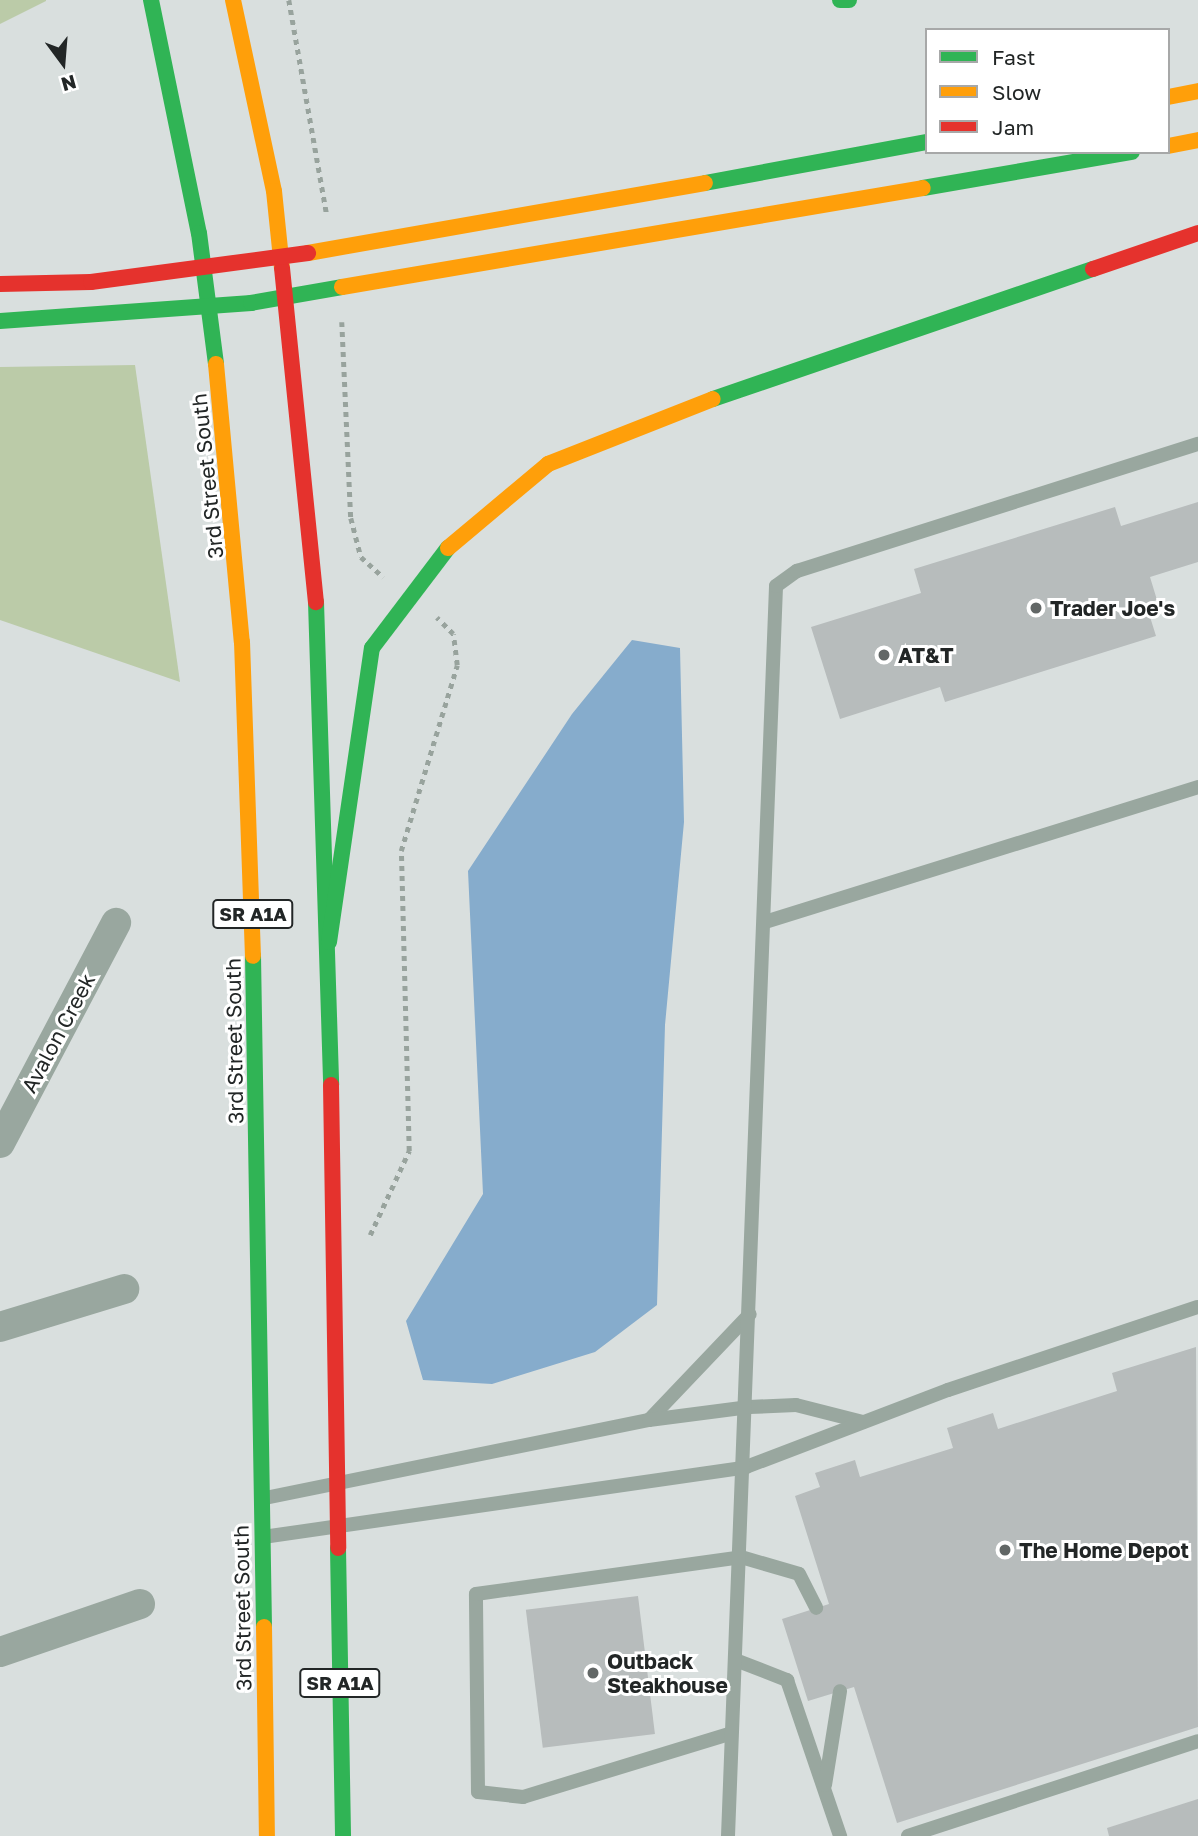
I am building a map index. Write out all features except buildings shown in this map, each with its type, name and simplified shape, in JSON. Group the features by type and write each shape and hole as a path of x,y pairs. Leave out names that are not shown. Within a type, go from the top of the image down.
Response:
{"main road":[{"name":"3rd Street South","path":"151,0 199,233 232,487 250,782 267,1836"},
{"name":"SR A1A","path":"233,0 274,191 317,609 329,942 343,1836"},
{"path":"839,0 849,0"},
{"path":"1170,97 1198,91"},
{"path":"1170,146 1198,140"},
{"path":"0,284 91,282 379,244 925,142"},
{"path":"0,321 99,318 251,303 1120,154"},
{"path":"329,942 372,648 460,532 548,464 657,418 1198,233"}],"street":[{"name":"Avalon Creek","path":"0,1143 116,923"},
{"path":"0,1327 124,1289"},
{"path":"0,1651 140,1604"}],"lane":[{"path":"728,1836 730,1734 738,1661 749,1407 776,586 797,571 1198,444"},
{"path":"765,922 1198,787"},
{"path":"263,1538 339,1529 746,1467 863,1422 1198,1307"},
{"path":"649,1420 750,1314"},
{"path":"260,1499 649,1420 749,1407 796,1405 863,1422"},
{"path":"730,1734 523,1797 478,1792 476,1594 741,1557 799,1574 816,1608"},
{"path":"738,1661 788,1680 840,1836"},
{"path":"825,1790 840,1691"},
{"path":"908,1836 1198,1741"}],"green space":[{"path":"0,0 46,0 46,1 0,24"},
{"path":"135,365 180,682 0,620 0,367"}],"water":[{"path":"632,640 680,648 684,822 665,1025 657,1305 595,1352 492,1384 423,1380 406,1321 483,1194 468,871 572,714"}],"traffic: fast":[{"path":"151,0 199,233 216,364"},
{"path":"840,0 849,0"},
{"path":"705,183 925,142"},
{"path":"923,188 1120,154"},
{"path":"713,399 1093,269"},
{"path":"0,321 251,303 342,287"},
{"path":"329,942 372,648 448,548"},
{"path":"316,602 331,1085"},
{"path":"253,956 264,1627"},
{"path":"338,1548 343,1836"}],"traffic: slow":[{"path":"233,0 274,191 282,268"},
{"path":"1170,97 1198,91"},
{"path":"1170,146 1198,140"},
{"path":"308,253 705,183"},
{"path":"342,287 923,188"},
{"path":"216,364 242,642 253,956"},
{"path":"448,548 548,464 713,399"},
{"path":"264,1627 267,1836"}],"traffic: jam":[{"path":"1093,269 1198,233"},
{"path":"0,284 91,282 308,253"},
{"path":"282,268 316,602"},
{"path":"331,1085 338,1548"}],"place":[{"name":"Trader Joe's","path":"1036,608"},
{"name":"AT&T","path":"884,655"},
{"name":"The Home Depot","path":"1005,1550"},
{"name":"Outback Steakhouse","path":"593,1673"}]}
